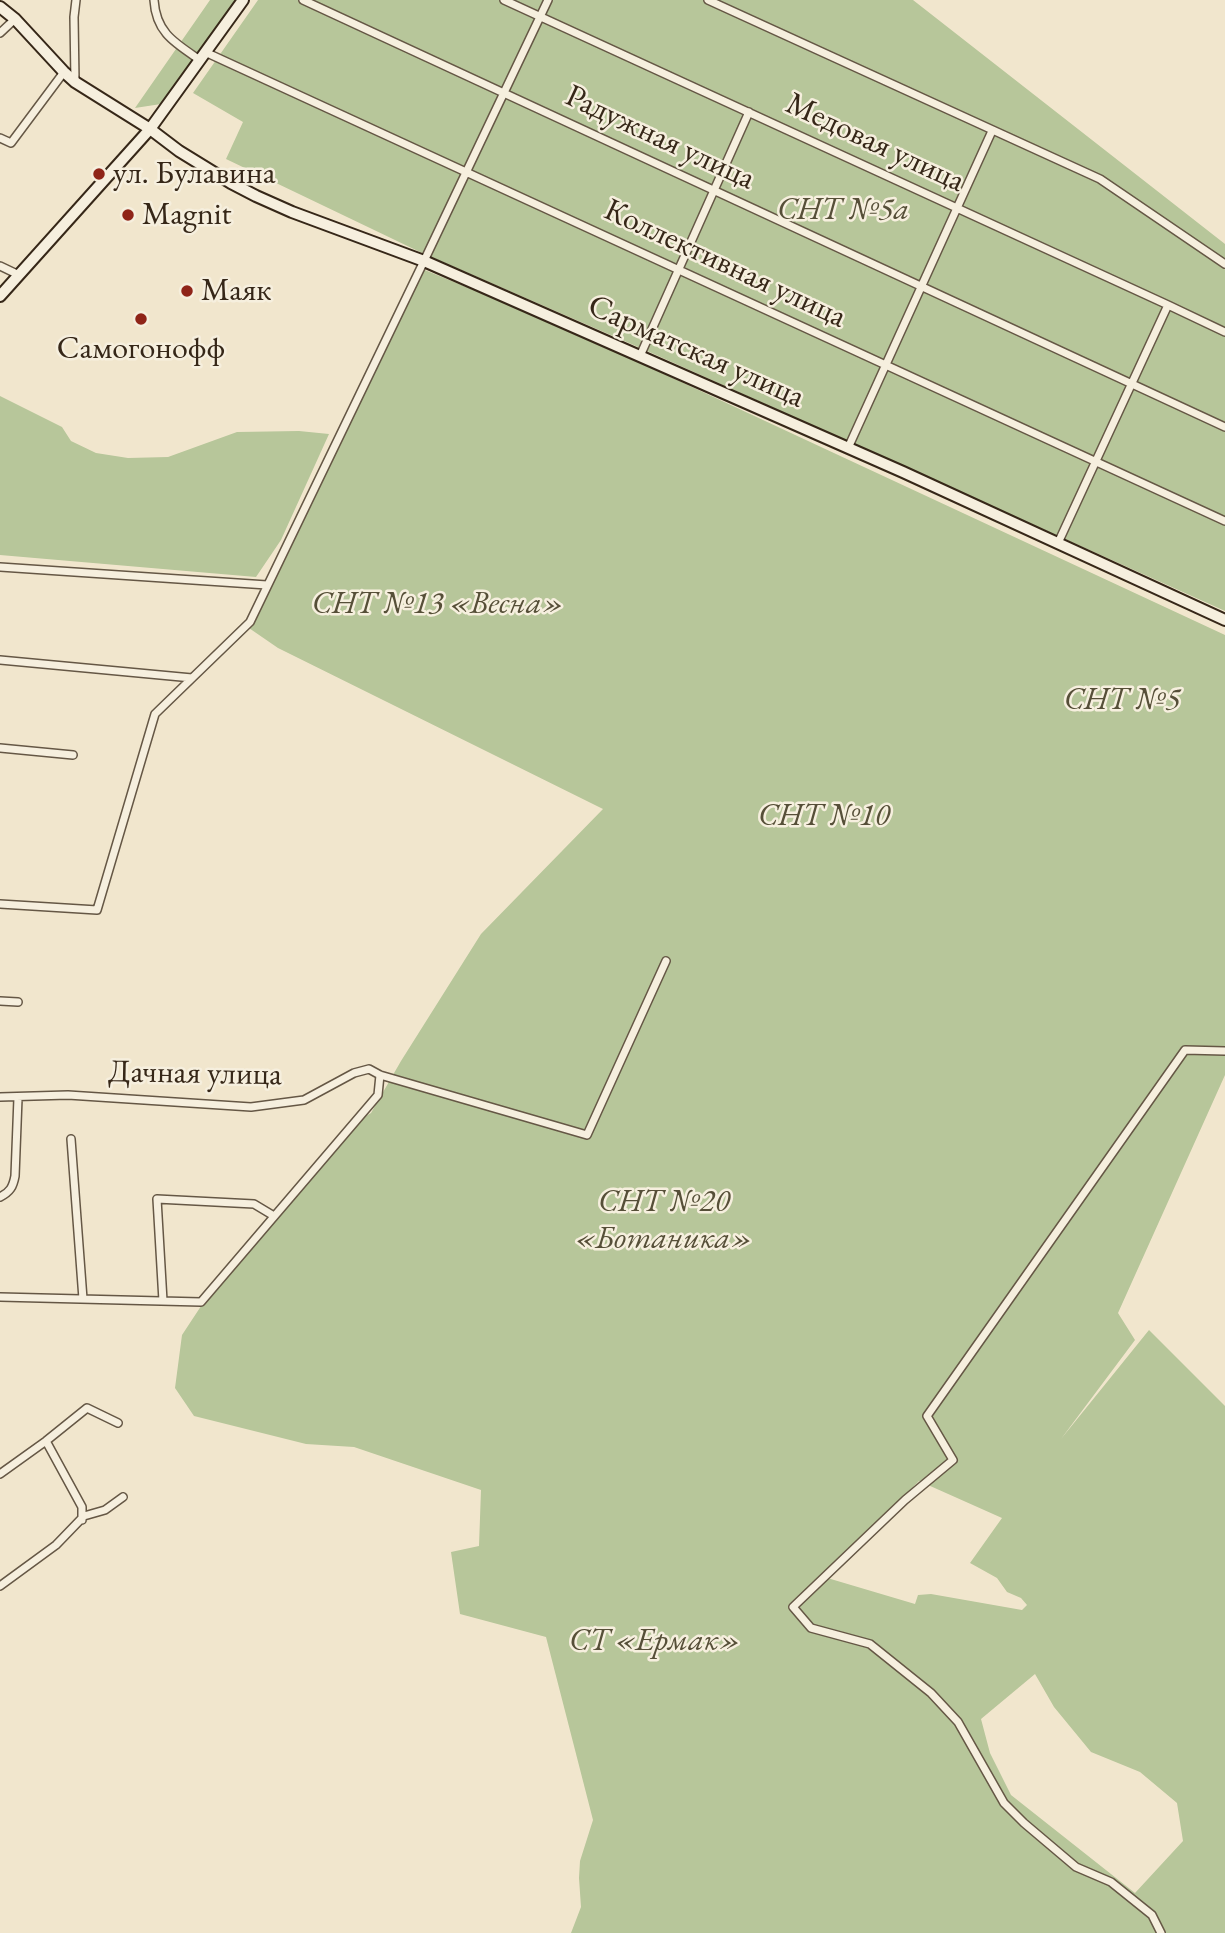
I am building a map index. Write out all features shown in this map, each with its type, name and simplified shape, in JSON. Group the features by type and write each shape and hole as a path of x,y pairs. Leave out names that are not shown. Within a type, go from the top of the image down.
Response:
{"main road":[{"path":"0,296 150,130 243,0"},
{"name":"Сарматская улица","path":"0,7 15,19 75,82 231,183 256,196 424,261 1224,616"}],"street":[{"path":"75,82 76,0"},
{"name":"Коллективная улица","path":"154,0 155,13 162,29 173,41 202,56 466,172 1225,521"},
{"name":"Радужная улица","path":"303,0 1225,427"},
{"name":"Медовая улица","path":"504,0 1225,332"},
{"path":"0,904 96,910 155,714 250,622 548,0"},
{"path":"708,0 1100,179 1225,264"},
{"path":"0,33 15,19"},
{"path":"0,138 11,143 64,72"},
{"path":"640,356 749,112"},
{"path":"848,448 992,131"},
{"path":"0,266 19,275"},
{"path":"1058,543 1168,304"},
{"path":"0,567 267,585"},
{"path":"0,660 191,678"},
{"path":"0,748 74,755"},
{"path":"0,1297 201,1302 378,1095 380,1074 587,1135 666,961"},
{"path":"0,1001 18,1002"},
{"path":"1161,1933 1152,1916 1111,1882 1076,1867 1004,1803 958,1722 931,1693 870,1644 811,1628 793,1607 905,1500 953,1461 927,1416 1185,1049 1225,1051"},
{"name":"Дачная улица","path":"0,1097 68,1095 251,1107 304,1100 354,1073 369,1069 380,1074"},
{"path":"0,1197 13,1187 15,1176 18,1098"},
{"path":"71,1139 83,1299"},
{"path":"163,1301 158,1199 254,1204 274,1216"},
{"path":"0,1474 87,1408 118,1423"},
{"path":"46,1441 82,1507 82,1521"},
{"path":"0,1586 56,1545 84,1516 105,1510 123,1497"}],"green space":[{"path":"210,0 235,0 161,104 135,108"},
{"name":"СНТ №5а","path":"258,0 913,0 1225,244 1225,611 645,350 420,252 226,159 243,122 193,93"},
{"path":"420,268 561,326 1225,635 1225,1075 1118,1313 1135,1340 1061,1439 1149,1330 1225,1406 1225,1933 571,1933 581,1907 580,1861 593,1820 546,1637 460,1614 451,1552 479,1546 481,1490 354,1447 306,1444 194,1416 175,1388 182,1335 207,1297 343,1130 371,1113 481,934 603,809 278,648 246,626","holes":["919,1481 1002,1518 970,1563 997,1578 1007,1592 1021,1598 1027,1605 1022,1610 931,1594 918,1595 915,1604 824,1577","1035,1674 1054,1707 1091,1752 1140,1772 1177,1803 1183,1841 1135,1893 1011,1795 990,1753 981,1719"]},
{"path":"0,396 62,427 71,441 96,453 128,458 168,457 237,432 299,431 329,434 281,540 256,577 0,555"}],"place":[{"name":"ул. Булавина","path":"99,174"},
{"name":"Magnit","path":"128,215"},
{"name":"Маяк","path":"187,291"},
{"name":"Самогонофф","path":"141,319"}],"park label":[{"name":"СНТ №13 «Весна»","path":"438,604"},
{"name":"СНТ №5","path":"1122,700"},
{"name":"СНТ №10","path":"824,816"},
{"name":"СНТ №20 «Ботаника»","path":"664,1220"},
{"name":"СТ «Ермак»","path":"655,1641"}]}
